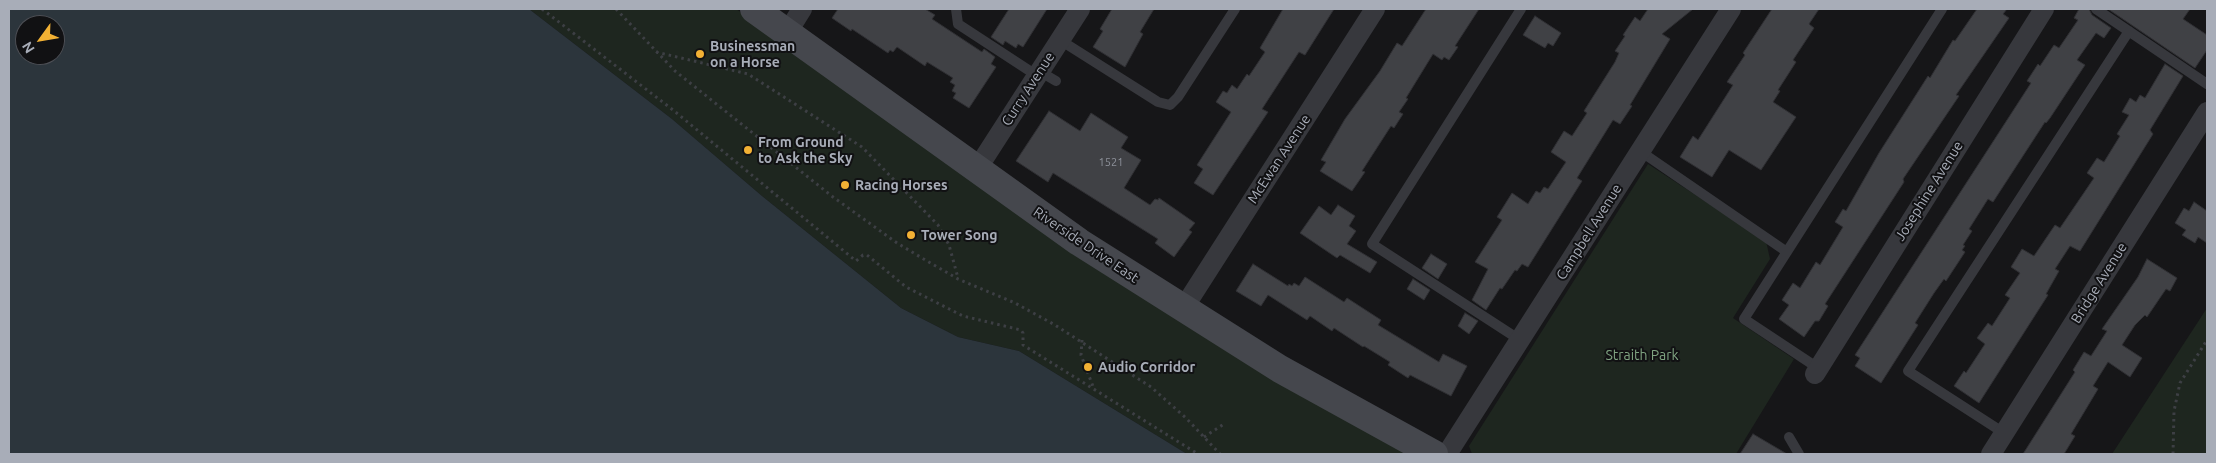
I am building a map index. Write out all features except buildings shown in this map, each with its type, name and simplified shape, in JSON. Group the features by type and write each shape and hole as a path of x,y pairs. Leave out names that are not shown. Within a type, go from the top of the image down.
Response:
{"main road":[{"name":"Riverside Drive East","path":"754,9 1079,242 1280,369 1434,454"}],"street":[{"path":"787,33 802,9"},
{"name":"Curry Avenue","path":"977,169 1044,76 1060,40 1080,9"},
{"name":"McEwan Avenue","path":"1183,309 1375,9"},
{"name":"Campbell Avenue","path":"1447,454 1731,9"},
{"name":"Josephine Avenue","path":"1815,376 2044,9"},
{"name":"Bridge Avenue","path":"1991,454 2207,112"}],"lane":[{"path":"956,9 958,24 1044,76"},
{"path":"1060,40 1158,102 1170,105 1178,97 1235,9"},
{"path":"1520,340 1372,244 1521,9"},
{"path":"1815,376 1744,318 1942,9"},
{"path":"2096,9 2207,84"},
{"path":"2004,433 1908,371 2129,31"},
{"path":"1640,151 1787,252"},
{"path":"1789,437 1799,454"}],"path":[{"path":"542,9 673,110 856,261 863,255 867,255 906,287 963,316 1021,330 1023,333 1023,345 1198,454"},
{"path":"616,9 656,52 701,93 833,197 897,243 958,279 1015,304 1082,340 1151,386 1220,454"},
{"path":"656,52 748,74 862,147 938,225 949,245 958,279"},
{"path":"1082,340 1081,355 1094,390"},
{"path":"2173,454 2174,411 2180,383 2207,340"},
{"path":"1204,437 1224,424"}],"green space":[{"path":"529,9 736,9 1412,454 1187,454 1019,351 958,337 901,308 762,196 672,119"},
{"name":"Straith Park","path":"1648,164 1766,241 1770,259 1733,318 1794,359 1736,454 1472,454 1469,446"},
{"path":"2207,308 2207,454 2112,454"}],"shaded area":[{"path":"9,9 529,9 672,119 762,196 901,308 958,337 1019,351 1187,454 9,454"}],"place":[{"name":"Businessman on a Horse","path":"700,54"},
{"name":"From Ground to Ask the Sky","path":"748,150"},
{"name":"Racing Horses","path":"845,185"},
{"name":"Tower Song","path":"911,235"},
{"name":"Audio Corridor","path":"1088,367"}]}
